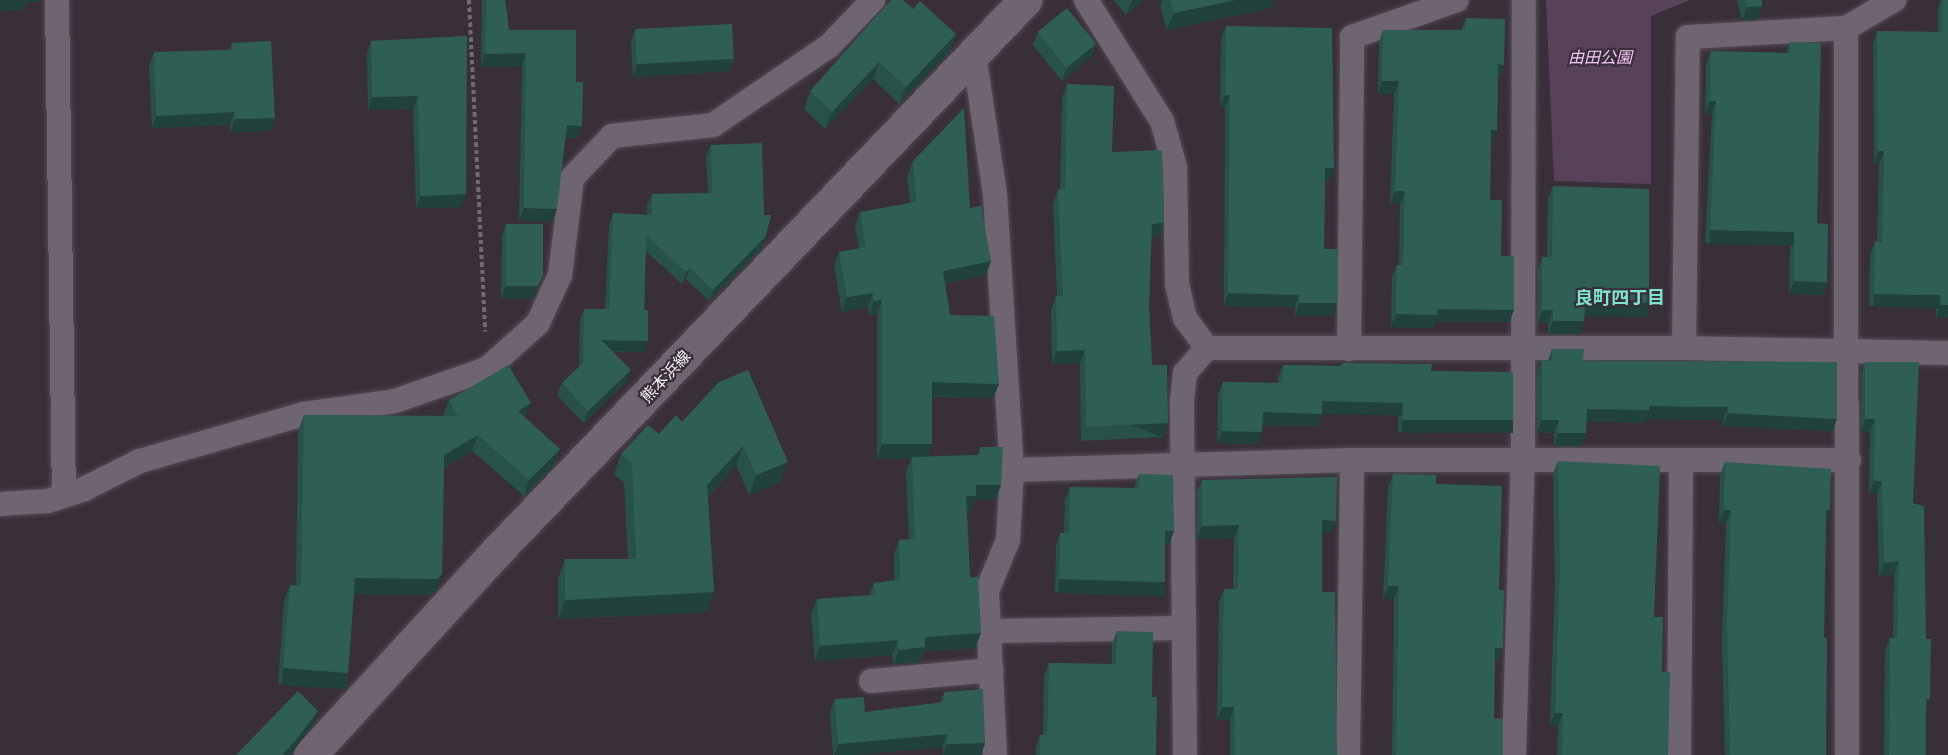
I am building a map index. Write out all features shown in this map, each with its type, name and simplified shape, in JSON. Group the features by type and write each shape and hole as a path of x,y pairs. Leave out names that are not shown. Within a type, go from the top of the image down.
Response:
{"main road":[{"name":"熊本浜線","path":"310,755 498,550 1025,0"}],"street":[{"path":"57,0 64,495"},
{"path":"0,504 64,495 140,461 304,414 395,401 487,369 538,323 561,274 572,178 612,136 713,125 829,46 873,0"},
{"path":"1086,0 1162,121 1175,167 1177,284 1185,318 1207,348"},
{"path":"1349,349 1352,37 1457,0"},
{"path":"1514,755 1523,460 1524,0"},
{"path":"1684,348 1688,37 1846,28 1894,0"},
{"path":"1846,28 1849,351 1847,755"},
{"path":"974,54 995,194 1012,470 1008,540 987,591 995,755"},
{"path":"1185,755 1185,373 1207,348 1523,350 1684,348 1948,353"},
{"path":"1012,470 1352,460 1849,460"},
{"path":"1348,755 1352,460"},
{"path":"1679,755 1681,460"},
{"path":"989,631 1184,628"},
{"path":"870,681 991,670"}],"path":[{"path":"469,0 487,369"}],"green space":[{"name":"由田公園","path":"1546,0 1690,0 1651,16 1651,184 1554,181"}],"building":[{"path":"487,0 505,0 509,30 576,30 576,82 583,82 582,126 567,125 557,209 524,208 526,53 485,54"},
{"path":"891,0 903,0 913,9 920,1 956,34 906,87 879,62 832,112 810,91"},
{"path":"1170,0 1235,0 1174,13"},
{"path":"1745,0 1762,0 1762,6 1747,7"},
{"path":"1943,0 1948,0 1948,305 1940,305 1941,295 1874,294 1875,241 1882,242 1884,151 1878,151 1877,31 1942,32"},
{"path":"1067,8 1096,44 1066,68 1037,32"},
{"path":"1466,18 1505,19 1504,65 1498,64 1497,130 1491,130 1490,200 1502,200 1501,256 1514,256 1514,310 1438,309 1437,315 1396,314 1397,265 1403,265 1405,191 1395,191 1399,81 1382,81 1383,30 1465,30"},
{"path":"732,24 734,59 637,64 635,29"},
{"path":"1226,26 1332,28 1334,168 1325,168 1324,249 1338,249 1337,303 1299,303 1299,295 1228,293 1230,95 1225,95"},
{"path":"467,36 466,194 420,196 418,96 372,97 371,41"},
{"path":"271,41 275,118 235,119 234,112 156,116 154,52 232,50 232,43"},
{"path":"1790,42 1821,43 1817,223 1828,224 1827,282 1794,281 1794,232 1710,230 1716,101 1710,101 1711,51 1790,53"},
{"path":"1067,84 1114,86 1112,152 1162,150 1164,223 1152,224 1149,306 1152,365 1167,365 1168,423 1086,427 1085,350 1057,351 1056,296 1063,296 1058,190 1065,189"},
{"path":"964,108 970,208 981,206 991,261 943,271 950,315 994,316 999,384 932,382 932,444 882,444 882,300 874,301 873,293 847,297 839,252 866,247 860,212 916,202 913,161"},
{"path":"762,143 764,215 771,215 766,236 713,290 690,268 686,272 646,235 644,310 648,310 648,341 601,340 631,370 588,411 562,383 583,363 584,309 609,309 613,213 652,215 652,194 712,193 711,145"},
{"path":"1553,186 1649,189 1649,303 1585,302 1584,321 1553,321 1553,310 1542,310 1542,257 1552,257"},
{"path":"506,224 543,224 543,275 538,286 506,286"},
{"path":"1552,349 1584,349 1583,361 1837,362 1837,419 1728,413 1728,407 1649,406 1649,410 1587,409 1586,433 1558,433 1559,420 1542,420 1542,360 1552,361"},
{"path":"1865,362 1919,362 1913,503 1924,506 1926,639 1931,639 1930,699 1926,699 1926,755 1889,755 1890,638 1897,638 1899,561 1884,563 1882,481 1874,481 1875,419 1865,419"},
{"path":"1342,363 1432,364 1431,371 1513,372 1513,420 1402,420 1403,403 1322,401 1322,414 1263,412 1262,432 1222,431 1223,382 1282,383 1283,365 1341,366"},
{"path":"508,365 531,403 518,411 560,449 529,480 478,435 444,455 442,574 437,579 355,578 348,673 283,668 290,585 301,586 304,415 458,416 449,400"},
{"path":"748,370 788,462 756,475 743,446 707,485 714,592 565,600 565,559 636,559 632,463 621,454 648,425 659,434 676,415 682,422 719,382"},
{"path":"980,447 1003,447 1001,485 976,485 976,496 966,496 970,577 978,577 981,633 925,637 925,647 899,650 898,640 820,646 817,599 875,595 874,583 900,580 899,540 915,539 912,457 980,455"},
{"path":"1558,461 1660,466 1654,617 1663,617 1662,672 1670,672 1668,755 1562,755 1563,713 1555,713 1560,569"},
{"path":"1725,462 1831,469 1830,510 1826,510 1824,638 1827,638 1826,755 1730,755 1727,626 1731,510 1724,510"},
{"path":"1139,474 1173,475 1174,531 1165,531 1165,582 1059,579 1060,533 1069,533 1070,487 1139,488"},
{"path":"1393,474 1436,475 1436,484 1502,486 1499,590 1504,590 1503,648 1495,648 1494,718 1503,719 1503,755 1396,755 1399,586 1388,586"},
{"path":"1337,477 1336,521 1322,520 1322,592 1335,592 1337,755 1235,755 1234,707 1222,707 1224,589 1238,589 1239,525 1202,526 1202,480"},
{"path":"1117,631 1153,632 1152,697 1157,697 1156,755 1040,755 1040,735 1047,735 1049,663 1116,664"},
{"path":"983,689 985,743 947,744 947,734 838,744 835,699 864,697 865,712 944,702 944,692"},
{"path":"298,691 318,711 282,755 236,755"}],"district":[{"name":"良町四丁目","path":"1620,298"}]}
